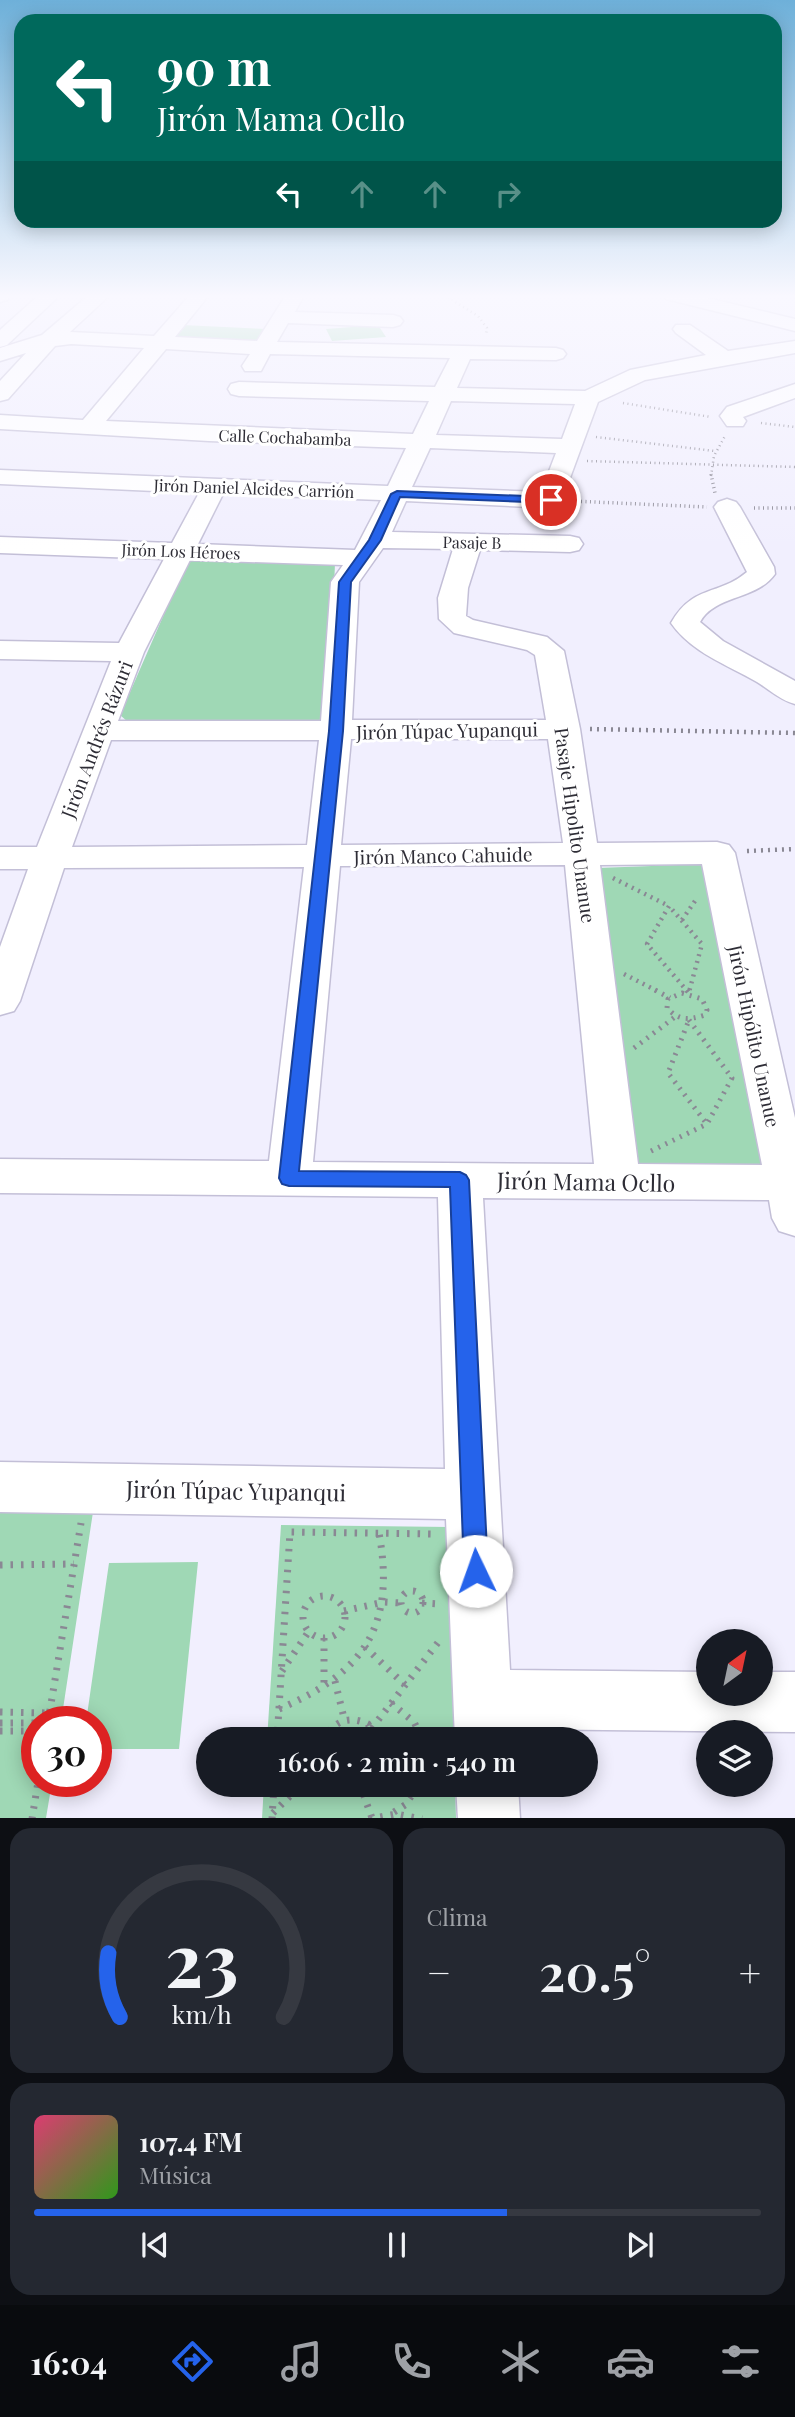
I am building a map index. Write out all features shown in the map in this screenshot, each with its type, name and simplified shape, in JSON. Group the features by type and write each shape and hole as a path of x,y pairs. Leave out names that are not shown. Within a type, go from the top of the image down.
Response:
{"street":[{"path":"0,394 13,380"},
{"path":"89,427 129,380"},
{"path":"188,468 245,380"},
{"path":"289,1178 336,731 345,582 368,549 397,494 450,380"},
{"path":"239,389 587,398 629,380"},
{"path":"735,421 731,416 735,412 795,391"},
{"path":"551,500 587,398"},
{"name":"Calle Cochabamba","path":"0,422 209,435 570,447"},
{"name":"Jirón Daniel Alcides Carrión","path":"0,477 188,468 214,486 551,500"},
{"name":"Jirón Andrés Rázuri","path":"0,1002 50,858 130,652 214,486"},
{"path":"727,507 761,567 761,574 754,582 703,603 689,612 685,623 696,636 735,661 768,676 795,695"},
{"name":"Pasaje B","path":"368,549 469,542 570,544"},
{"name":"Pasaje Hipolito Unanue","path":"469,542 455,583 452,615 455,622 464,627 528,641 549,651 593,864 618,1181"},
{"name":"Jirón Los Héroes","path":"0,545 182,551 368,549"},
{"path":"0,650 130,652"},
{"name":"Jirón Túpac Yupanqui","path":"99,731 564,729"},
{"name":"Jirón Manco Cahuide","path":"0,858 322,857 593,864 711,871"},
{"name":"Jirón Hipólito Unanue","path":"711,871 792,1195"},
{"name":"Jirón Mama Ocllo","path":"0,1176 618,1181 792,1195"},
{"path":"460,1180 458,1514 484,1719 795,1702"},
{"name":"Jirón Túpac Yupanqui","path":"0,1487 458,1514"},
{"path":"488,1797 489,1818"}],"path":[{"path":"587,398 735,421 715,451 711,464 711,484 720,504 727,507"},
{"path":"570,447 715,451"},
{"path":"570,447 711,464 795,467"},
{"path":"551,500 795,508"},
{"name":"Jirón Túpac Yupanqui","path":"564,729 795,733"},
{"path":"682,920 711,871 795,849"},
{"path":"593,864 669,906 702,944 689,993"},
{"path":"669,906 647,944 689,993 705,1001 707,1010 701,1018 689,1020 675,1017 667,1008 670,998 676,994 689,993"},
{"path":"621,985 619,971 670,998"},
{"path":"630,1037 632,1050 675,1017"},
{"path":"653,1157 640,1157 707,1124 732,1078 689,1020"},
{"path":"689,1020 668,1073 707,1124"},
{"path":"278,1727 290,1532 379,1533 458,1514"},
{"path":"50,1706 81,1519 68,1519"},
{"path":"279,1709 302,1701 335,1681 373,1635 384,1602 386,1558 379,1533"},
{"path":"0,1565 74,1564"},
{"path":"412,1591 419,1594 422,1603 418,1612 411,1613 405,1611 401,1603 406,1593 412,1591"},
{"path":"325,1596 335,1599 344,1611 343,1627 335,1635 324,1638 313,1636 303,1617 306,1606 314,1599 325,1596"},
{"path":"344,1611 384,1602 401,1603"},
{"path":"422,1603 445,1604"},
{"path":"282,1671 309,1631"},
{"path":"373,1727 445,1633"},
{"path":"324,1638 324,1689"},
{"path":"365,1647 405,1686"},
{"path":"335,1681 344,1718"},
{"path":"391,1703 416,1727"},
{"path":"0,1713 21,1713"},
{"path":"332,1727 344,1718 356,1718 370,1727"},
{"path":"0,1723 21,1723"},
{"path":"0,1731 21,1731"},
{"path":"32,1818 36,1797"},
{"path":"272,1816 273,1797"},
{"path":"272,1816 290,1797"},
{"path":"364,1797 371,1818 392,1813 413,1814 422,1818"},
{"path":"392,1813 405,1805 411,1797"}],"green space":[{"path":"189,557 335,563 329,714 316,723 128,722 120,715"},
{"path":"706,864 774,1169 632,1166 597,868"},
{"path":"0,1512 93,1512 63,1706 21,1706 21,1797 50,1797 46,1818 0,1818"},
{"path":"281,1525 450,1527 455,1727 268,1727"},
{"path":"198,1562 179,1749 112,1749 112,1706 88,1706 109,1563"},
{"path":"263,1797 455,1797 456,1818 262,1818"}],"route":[{"path":"476,1571 460,1180 289,1178 336,731 345,582 375,540 397,494 551,500"}]}
